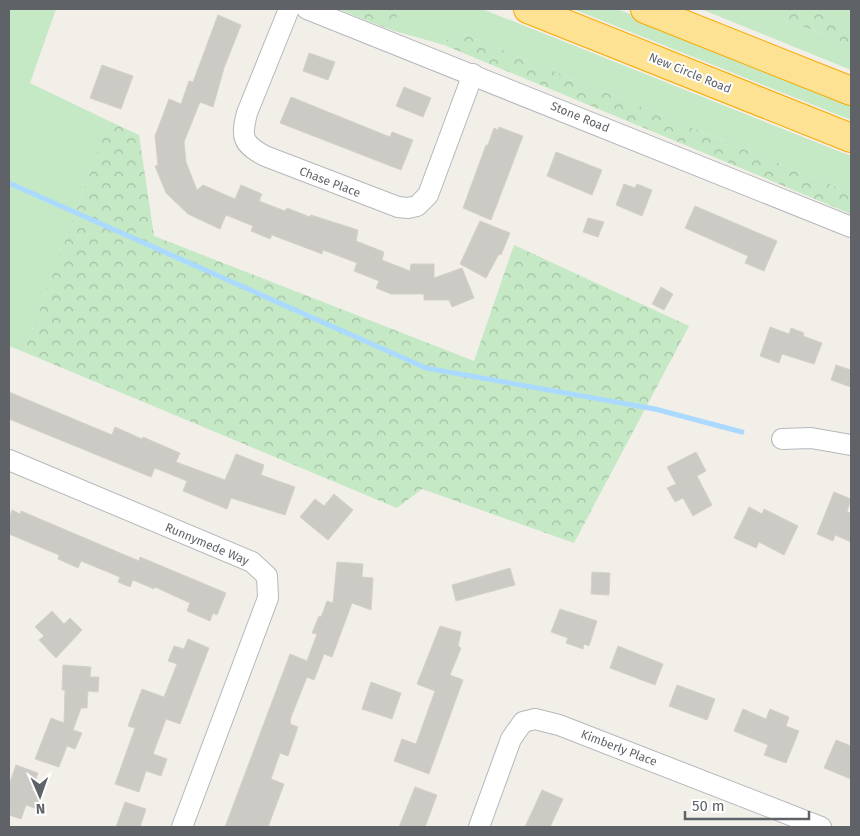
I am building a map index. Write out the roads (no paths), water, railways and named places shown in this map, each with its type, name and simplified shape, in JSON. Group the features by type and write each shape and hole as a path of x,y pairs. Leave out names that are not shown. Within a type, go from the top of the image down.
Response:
{"highway":[{"name":"New Circle Road","path":"528,9 851,138"},
{"path":"645,9 851,91"}],"street":[{"name":"Chase Place","path":"289,9 247,113 243,130 246,143 253,150 265,156 385,203 408,208 425,200 474,74"},
{"name":"Stone Road","path":"307,9 474,74 851,227"},
{"path":"782,439 811,438 851,445"},
{"name":"Runnymede Way","path":"9,460 252,562 267,576 268,598 182,827"},
{"name":"Kimberly Place","path":"479,827 511,739 523,722 535,719 559,725 821,827"}],"waterway":[{"path":"9,183 426,368 655,409 742,432"}]}
